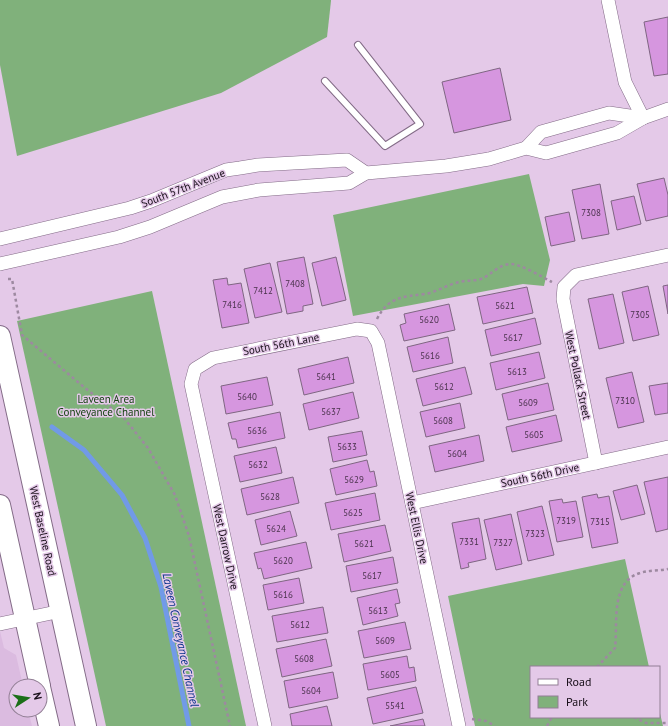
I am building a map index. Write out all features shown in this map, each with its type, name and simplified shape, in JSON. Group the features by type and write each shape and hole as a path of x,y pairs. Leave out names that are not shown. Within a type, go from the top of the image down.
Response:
{"main road":[{"name":"West Baseline Road","path":"0,336 86,726"},
{"path":"0,505 38,678"}],"street":[{"path":"608,0 625,82 643,118"},
{"path":"643,118 609,113 541,132 526,148 546,153 576,145 617,133 643,118 668,109"},
{"path":"570,124 576,145"},
{"name":"South 57th Avenue","path":"0,264 119,237 150,227 222,198 258,190 349,183 366,173 446,166 489,159 526,148"},
{"name":"South 57th Avenue","path":"0,239 130,208 151,201 226,170 258,165 347,160 366,173"},
{"path":"564,287 576,275 668,255"},
{"name":"West Pollack Street","path":"564,287 563,299 596,462"},
{"name":"South 56th Lane","path":"195,369 213,358 357,329 371,331"},
{"name":"West Ellis Drive","path":"371,331 378,343 458,723"},
{"name":"West Darrow Drive","path":"195,369 191,384 265,726"},
{"name":"South 56th Drive","path":"412,503 596,462 668,448"},
{"path":"0,624 61,611"}],"lane":[{"path":"325,81 385,146 420,124 358,45"}],"path":[{"path":"371,331 384,309 396,299 412,294 426,294 459,282 482,279 501,266 510,264 518,265 564,287"},
{"path":"8,279 12,279 22,335 85,388 124,418 148,448 175,495 189,536 230,726"},
{"path":"598,666 615,648 619,597 623,585 630,577 640,573 668,569"},
{"path":"458,723 475,718 486,720 495,726"},
{"path":"636,718 646,723 668,723"}],"shaded area":[{"path":"0,631 4,648 16,655 21,678 8,678 8,718 30,718 32,726 0,726"}],"green space":[{"path":"0,0 331,1 327,37 221,93 17,156 0,65"},
{"path":"529,174 550,260 544,286 523,284 353,316 333,215"},
{"name":"Laveen Area Conveyance Channel","path":"152,291 246,726 106,726 17,321"},
{"path":"625,559 649,666 530,666 530,718 660,718 660,713 663,726 475,726 448,596"}],"building":[{"path":"668,17 668,74 654,76 644,22"},
{"path":"500,68 511,120 454,133 442,82"},
{"path":"664,178 668,195 668,216 646,221 637,184"},
{"path":"600,184 609,234 582,239 572,190"},
{"path":"634,196 641,224 617,230 611,201"},
{"path":"569,212 575,241 551,246 545,217"},
{"path":"304,257 313,304 303,306 303,311 287,314 277,262"},
{"path":"336,257 346,300 322,306 312,263"},
{"path":"270,263 282,312 255,318 244,269"},
{"path":"227,278 228,285 241,283 249,323 222,328 213,280"},
{"path":"668,285 668,314 663,286"},
{"path":"648,286 659,335 633,341 622,292"},
{"path":"527,287 533,313 483,324 477,297"},
{"path":"613,294 624,343 599,349 588,299"},
{"path":"449,304 455,330 404,341 400,325 406,323 404,314"},
{"path":"535,318 541,344 491,356 485,330"},
{"path":"448,337 453,363 413,372 407,347"},
{"path":"539,352 545,378 496,390 490,363"},
{"path":"348,357 354,383 304,395 298,369"},
{"path":"465,367 472,394 423,406 416,379"},
{"path":"632,372 644,422 618,428 606,378"},
{"path":"267,377 273,405 226,414 221,386"},
{"path":"548,383 554,410 508,420 502,394"},
{"path":"668,383 668,413 655,415 649,386"},
{"path":"353,392 359,418 309,430 303,404"},
{"path":"460,403 465,428 426,437 420,412"},
{"path":"280,412 285,438 238,448 236,439 232,439 228,423"},
{"path":"556,415 562,441 512,452 506,427"},
{"path":"362,431 367,455 333,462 328,437"},
{"path":"479,435 484,461 435,472 429,446"},
{"path":"276,447 282,473 240,482 234,456"},
{"path":"367,460 370,472 374,471 377,486 336,495 330,469"},
{"path":"293,477 299,503 247,515 241,489"},
{"path":"668,477 668,529 656,532 644,482"},
{"path":"637,485 645,514 621,520 613,491"},
{"path":"375,493 380,520 331,530 325,503"},
{"path":"597,494 598,498 609,496 618,543 592,548 582,497"},
{"path":"562,499 563,503 576,501 583,537 557,542 549,501"},
{"path":"542,506 554,555 528,561 517,512"},
{"path":"290,511 297,536 261,545 255,520"},
{"path":"511,514 522,564 496,570 484,520"},
{"path":"479,518 486,559 468,563 469,567 461,569 452,523"},
{"path":"385,525 391,551 344,562 338,534"},
{"path":"306,542 312,568 264,579 261,568 258,569 254,553"},
{"path":"393,557 398,583 351,592 346,566"},
{"path":"299,578 304,603 268,610 263,585"},
{"path":"397,589 400,603 395,604 398,616 363,625 357,598"},
{"path":"323,607 328,633 277,642 272,616"},
{"path":"405,622 411,649 364,658 358,631"},
{"path":"326,639 332,666 282,677 276,649"},
{"path":"407,656 409,668 414,667 416,681 368,690 363,664"},
{"path":"333,672 338,698 289,708 284,681"},
{"path":"416,687 423,713 373,724 367,698"},
{"path":"327,706 332,726 292,726 290,714"},
{"path":"423,719 425,726 390,726"}],"waterway":[{"name":"Laveen Conveyance Channel","path":"52,427 84,450 122,495 145,538 161,587 189,726"}]}
